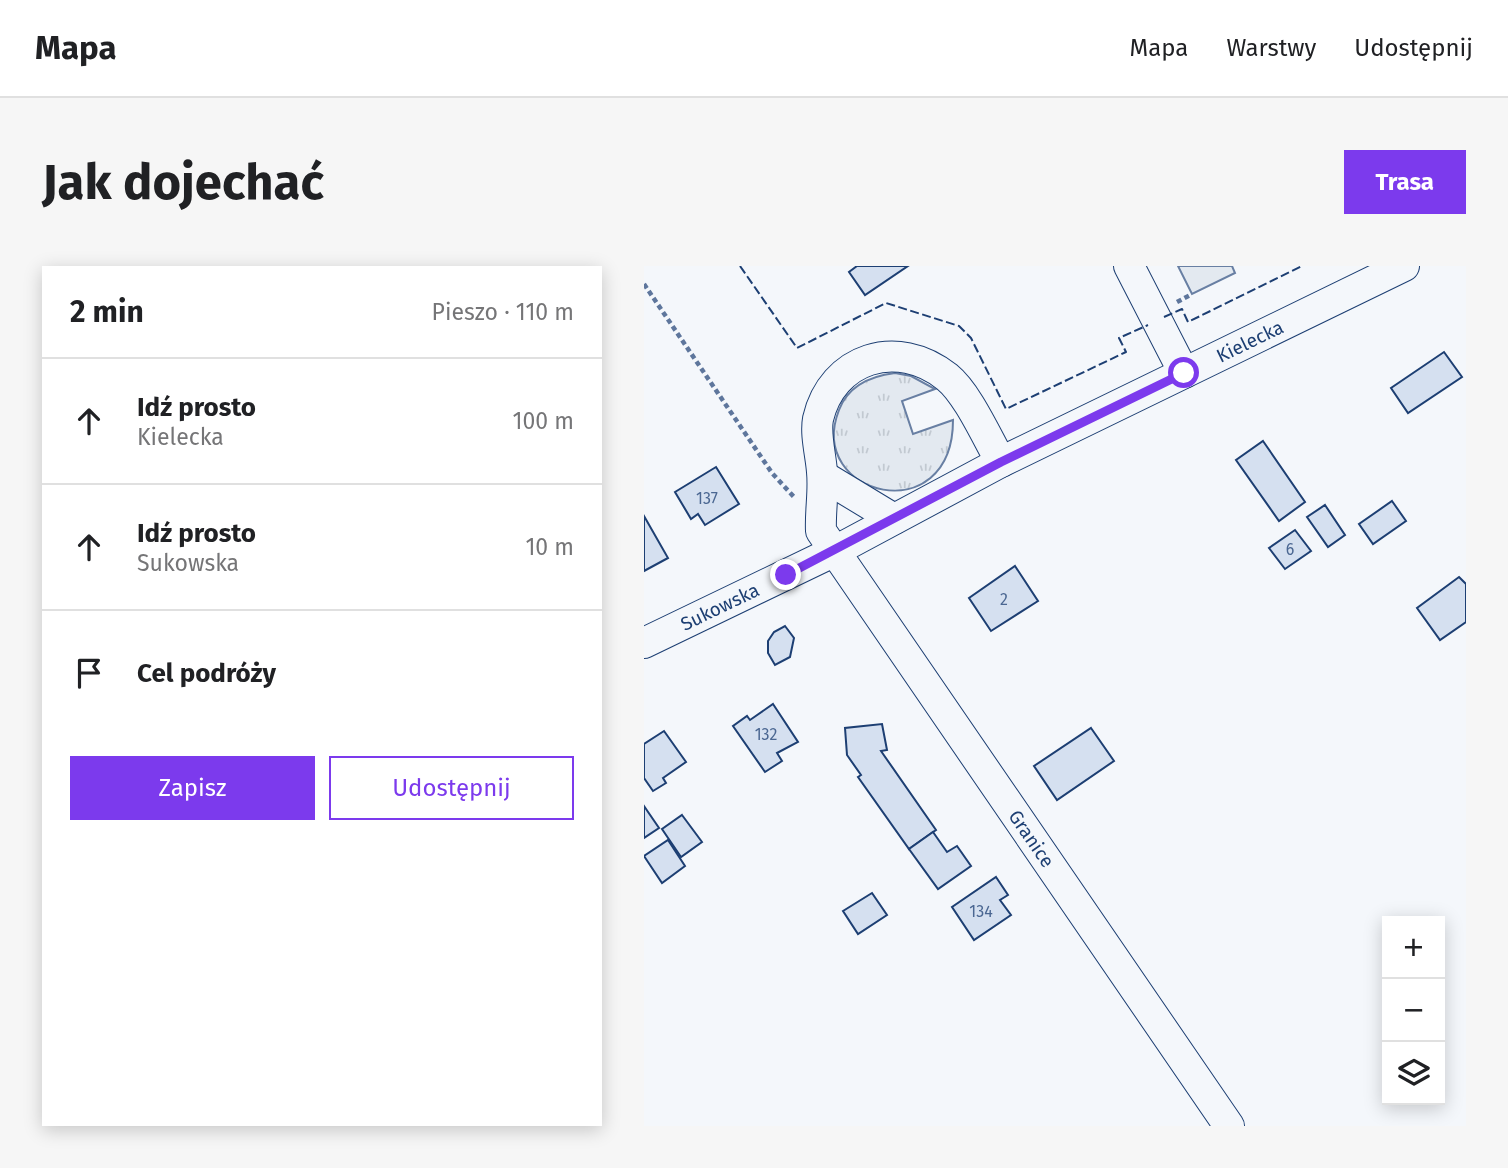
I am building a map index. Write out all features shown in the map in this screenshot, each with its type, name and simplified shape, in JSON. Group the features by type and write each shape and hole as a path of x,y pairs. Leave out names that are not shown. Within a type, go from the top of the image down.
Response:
{"street":[{"path":"1129,266 1184,373"},
{"name":"Kielecka","path":"835,551 1001,462 1404,266"},
{"path":"894,519 821,489 817,423 826,394 843,374 868,359 894,356 922,363 948,377 1001,462"},
{"name":"Granice","path":"821,489 821,531 1229,1126"},
{"name":"Sukowska","path":"644,643 835,551"}],"path":[{"path":"644,284 772,473 801,505 821,489"}],"green space":[{"path":"1178,266 1232,266 1235,273 1192,294"},
{"path":"895,373 911,376 935,389 902,401 913,434 953,420 947,455 930,478 908,489 883,490 860,481 842,464 834,440 839,410 848,395 869,380"}],"building":[{"path":"857,266 908,266 865,295 849,272"},
{"path":"1444,352 1462,377 1408,413 1391,388"},
{"path":"1263,441 1305,502 1279,521 1236,460"},
{"path":"716,467 739,504 705,525 698,514 691,519 675,492"},
{"path":"1392,501 1406,521 1373,544 1359,524"},
{"path":"1325,505 1345,535 1328,547 1307,517"},
{"path":"644,516 668,558 644,571"},
{"path":"1295,530 1311,551 1285,569 1269,548"},
{"path":"1015,566 1038,601 991,631 969,598"},
{"path":"1459,577 1466,584 1466,622 1440,640 1417,608"},
{"path":"785,626 794,638 790,657 775,665 768,653 768,641 774,632"},
{"path":"773,704 798,742 777,753 782,761 765,772 733,726 747,716 750,720"},
{"path":"882,724 887,750 881,751 936,830 909,849 858,777 861,775 847,755 845,728"},
{"path":"1091,728 1114,761 1057,800 1034,766"},
{"path":"664,731 686,762 663,778 666,783 653,791 644,778 644,744"},
{"path":"644,806 659,828 644,838"},
{"path":"682,815 702,842 681,857 662,829"},
{"path":"933,832 947,852 957,846 971,866 938,889 909,849"},
{"path":"668,840 685,866 662,883 644,856"},
{"path":"996,877 1008,895 1000,900 1011,915 974,940 952,907"},
{"path":"872,893 887,915 858,934 843,911"}],"fence":[{"path":"740,266 797,348 886,303 959,326 971,338 1006,409 1126,352 1119,338 1148,325"},
{"path":"1164,317 1182,309 1188,322 1302,266"}],"route":[{"path":"786,575 1001,462 1184,373"}]}
